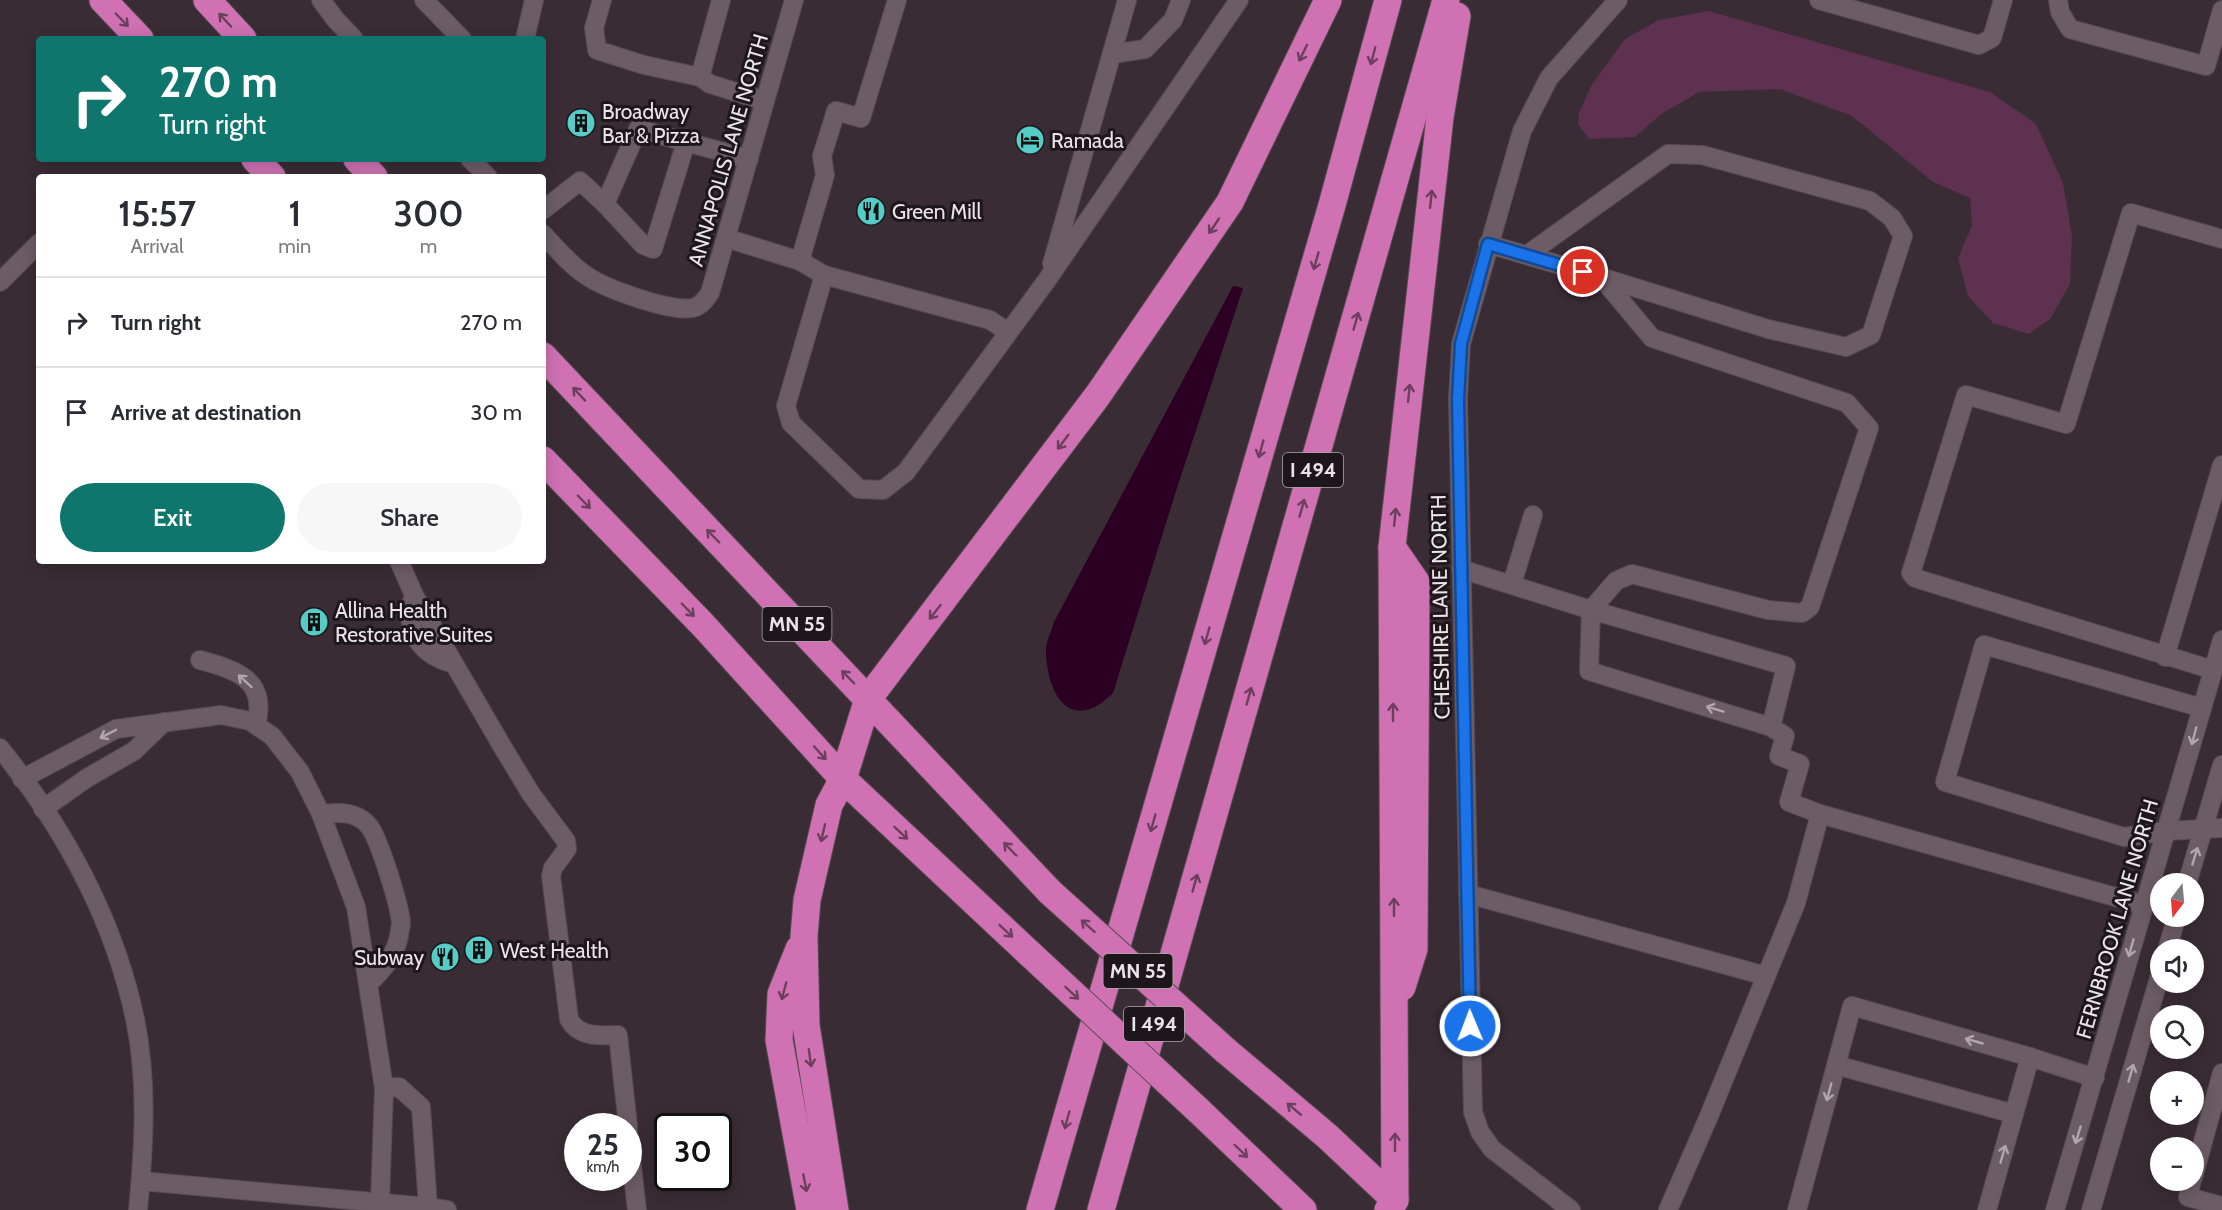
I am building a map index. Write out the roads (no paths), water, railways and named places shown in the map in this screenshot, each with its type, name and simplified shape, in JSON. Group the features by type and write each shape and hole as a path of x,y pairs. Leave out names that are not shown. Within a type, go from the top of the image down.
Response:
{"highway":[{"path":"103,0 137,36"},
{"path":"207,0 240,36"},
{"path":"835,1210 806,1025 804,936 807,900 829,805 843,778 868,699 1098,395 1230,202 1328,0"},
{"name":"I 494","path":"1041,1210 1329,217 1388,0"},
{"name":"I 494","path":"1101,1210 1446,0"},
{"path":"1391,1205 1395,1011 1392,547 1440,117 1460,0"},
{"path":"258,162 269,174"},
{"path":"360,162 371,174"},
{"name":"MN 55","path":"546,359 1050,892 1225,1050 1327,1136 1391,1205"},
{"name":"MN 55","path":"546,463 703,625 843,778 1303,1210"},
{"path":"804,936 781,994 779,1040 810,1210"}],"street":[{"path":"321,0 335,20 351,36"},
{"path":"424,0 459,36"},
{"path":"526,36 534,0"},
{"path":"602,0 594,28 597,50 644,65 700,77 710,84 765,101"},
{"path":"700,77 721,0"},
{"name":"ANNAPOLIS LANE NORTH","path":"546,237 573,265 603,285 669,306 695,308 704,302 710,293 794,0"},
{"path":"801,261 825,175 822,156 836,111 861,118 897,0"},
{"path":"1047,280 1127,0"},
{"path":"1112,54 1145,49 1173,20 1181,0"},
{"path":"824,275 786,406 791,423 859,489 883,490 906,472 1047,280 1239,0"},
{"name":"CHESHIRE LANE NORTH","path":"1571,1210 1492,1149 1480,1132 1473,1112 1458,399 1461,344 1522,131 1549,78 1618,0"},
{"path":"1820,0 1979,45 1992,38 2003,0"},
{"path":"2058,0 2060,12 2070,29 2214,68 2222,10"},
{"path":"605,204 638,129 749,159"},
{"path":"546,208 580,180 643,245 653,249 686,142"},
{"path":"1488,244 1768,330 1846,347 1871,335 1903,236 1892,218 1870,201 1702,155 1668,154 1527,255"},
{"path":"473,162 485,174"},
{"path":"2213,670 1915,578 1911,573 1966,395 2066,423 2131,213 2222,239"},
{"path":"726,238 801,261 824,275 990,320 1008,332"},
{"path":"0,282 36,246"},
{"path":"1601,277 1652,338 1847,403 1869,428 1810,607 1802,613 1768,610 1632,574 1616,580 1591,610 1589,671 1771,727 1785,736 1779,756 1800,764 1788,802 1820,814 2144,905"},
{"path":"2165,657 2222,465"},
{"path":"1512,584 1533,515"},
{"path":"400,564 414,595 531,794 566,841 567,849 553,868 551,876 569,1019 573,1027 583,1033 599,1036 618,1035 627,1113"},
{"path":"1461,569 1591,610 1786,666 1771,727"},
{"name":"FERNBROOK LANE NORTH","path":"2055,1210 2222,640"},
{"path":"2202,708 1984,645 1945,782 2124,837 2213,828"},
{"path":"200,660 227,667 245,678 257,693 261,708 256,725"},
{"path":"22,779 116,729 221,715 250,721 272,736 300,772 321,814 356,907 384,1088 380,1203"},
{"path":"43,809 87,778 134,751 165,722"},
{"path":"0,748 65,840 94,897 118,958 135,1020 142,1083 144,1148 138,1210"},
{"path":"2192,873 2213,828 2222,765"},
{"path":"321,814 344,813 360,818 371,829 391,884 401,923 398,939 392,956 369,983"},
{"path":"1668,1210 1796,903 1820,814"},
{"path":"1468,894 1766,976"},
{"path":"2091,1210 2155,993"},
{"path":"1797,1210 1852,1006 2095,1078"},
{"path":"1987,1210 2030,1058"},
{"path":"1836,1065 2014,1113"},
{"path":"2204,1139 2222,1073"},
{"path":"384,1088 399,1087 421,1107 428,1207"},
{"path":"141,1181 447,1210"},
{"path":"635,1191 637,1210"},
{"path":"2190,1191 2188,1197 2222,1206"}],"place":[{"name":"Broadway Bar & Pizza","path":"581,123"},
{"name":"Ramada","path":"1030,140"},
{"name":"Green Mill","path":"871,211"},
{"name":"Allina Health Restorative Suites","path":"314,622"},
{"name":"West Health","path":"479,950"},
{"name":"Subway","path":"445,957"}]}
